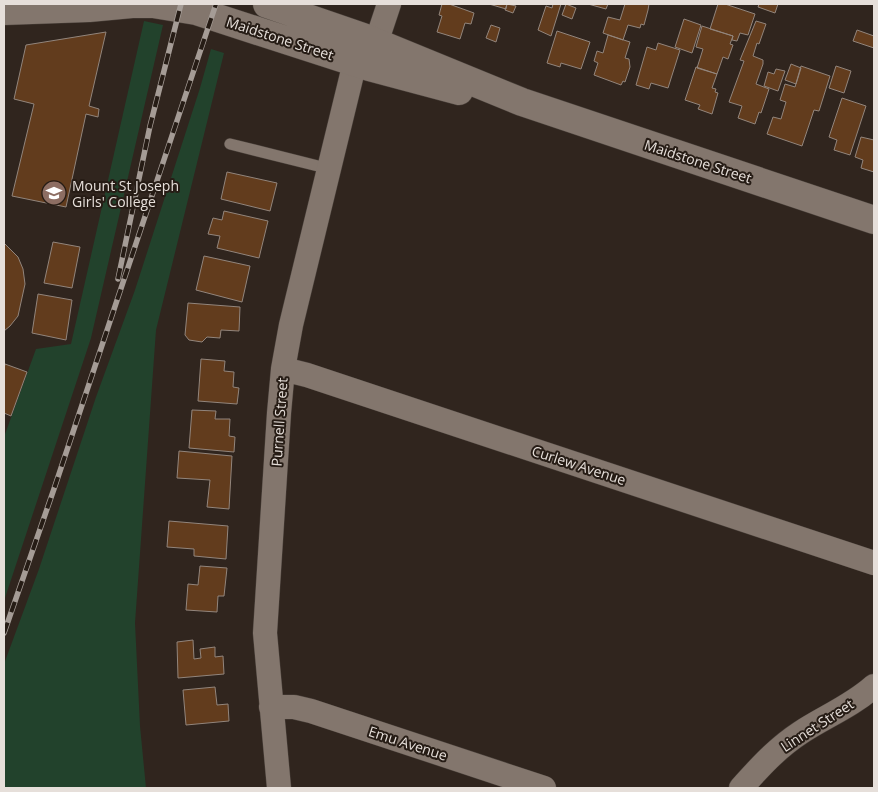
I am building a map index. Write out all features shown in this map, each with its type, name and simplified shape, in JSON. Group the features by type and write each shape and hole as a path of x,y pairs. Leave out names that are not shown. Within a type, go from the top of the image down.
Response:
{"main road":[{"name":"Maidstone Street","path":"4,11 89,5 154,4 196,11 436,86 522,102"},
{"name":"Maidstone Street","path":"267,4 363,37 522,102 874,220"},
{"path":"355,62 376,43"}],"street":[{"path":"376,43 389,4"},
{"name":"Purnell Street","path":"279,788 265,633 284,369 291,325 355,62"},
{"name":"Curlew Avenue","path":"284,369 874,563"},
{"name":"Linnet Street","path":"741,788 780,748 799,734 849,705 874,686"},
{"name":"Emu Avenue","path":"271,706 294,707 311,711 544,788"}],"lane":[{"path":"230,144 330,168"}],"green space":[{"path":"144,21 163,25 91,338 4,601 4,437 36,349 71,344"},
{"path":"211,49 224,53 156,330 135,623 140,726 146,788 4,788 4,664 39,569 96,397 135,290"}],"building":[{"path":"442,4 449,4 474,13 471,24 465,23 460,39 437,32 442,16 439,15"},
{"path":"489,4 507,4 506,9"},
{"path":"507,4 516,6 513,13 505,10"},
{"path":"553,4 561,4 551,36 538,30 546,6 552,8"},
{"path":"566,4 576,8 572,19 562,15"},
{"path":"588,4 608,4 606,9"},
{"path":"625,4 649,4 644,25 641,24 640,28 628,25 623,40 603,33 608,17 620,20"},
{"path":"718,4 725,4 755,14 748,35 740,33 737,41 732,40 733,36 710,29"},
{"path":"759,4 778,4 775,13 758,7"},
{"path":"684,19 701,25 692,53 675,47"},
{"path":"756,21 766,24 753,56 763,60 756,84 769,89 755,124 738,118 742,106 729,102 744,61 740,60"},
{"path":"491,25 500,28 496,42 486,38"},
{"path":"702,26 733,36 730,44 733,45 728,59 723,57 717,74 697,68 703,49 696,47"},
{"path":"857,30 874,36 874,48 853,41"},
{"path":"557,31 590,42 581,69 561,63 560,67 547,63"},
{"path":"106,32 89,106 99,109 98,117 86,114 66,207 12,196 34,104 14,99 26,45"},
{"path":"608,35 630,42 625,58 629,59 630,67 625,82 623,81 621,85 594,75 598,63 594,61 597,51 603,53"},
{"path":"658,43 680,50 668,88 651,83 649,89 636,85 647,47 656,50"},
{"path":"791,64 801,68 796,84 785,80"},
{"path":"801,66 830,76 819,111 814,110 802,146 767,134 773,117 781,119 786,102 780,100 785,84 795,87"},
{"path":"836,66 851,71 844,93 829,88"},
{"path":"696,67 717,74 712,88 716,89 715,92 718,93 712,114 698,109 700,105 685,100"},
{"path":"776,69 785,71 778,91 764,86 768,72 774,74"},
{"path":"842,98 866,106 850,155 834,150 837,140 829,137"},
{"path":"861,137 874,140 874,172 861,168 863,160 855,157"},
{"path":"227,172 277,183 270,211 221,199"},
{"path":"224,211 268,221 259,258 217,248 220,236 208,234 213,218 222,220"},
{"path":"53,242 80,247 72,288 44,283"},
{"path":"4,243 18,257 23,269 25,284 18,316 4,331"},
{"path":"204,256 250,266 242,302 196,290"},
{"path":"38,294 72,300 66,340 32,333"},
{"path":"188,303 240,307 239,331 221,330 220,338 207,337 202,342 189,340 185,335"},
{"path":"201,359 225,361 224,371 234,372 233,387 239,388 237,404 198,401"},
{"path":"5,364 27,372 11,416 4,413"},
{"path":"192,410 216,411 215,419 230,419 229,436 235,437 234,452 189,448"},
{"path":"179,451 232,456 229,509 207,507 210,480 177,478"},
{"path":"169,521 228,526 226,559 194,556 194,549 167,547"},
{"path":"200,566 227,568 224,596 218,596 217,612 186,610 188,584 198,585"},
{"path":"193,640 194,659 201,658 200,649 215,647 215,657 223,656 224,674 178,678 177,642"},
{"path":"215,687 217,705 228,704 229,721 186,725 183,690"}],"railway":[{"path":"118,279 150,126 181,4"},
{"path":"4,633 216,4"}],"place":[{"name":"Mount St Joseph Girls' College","path":"54,193"}]}
